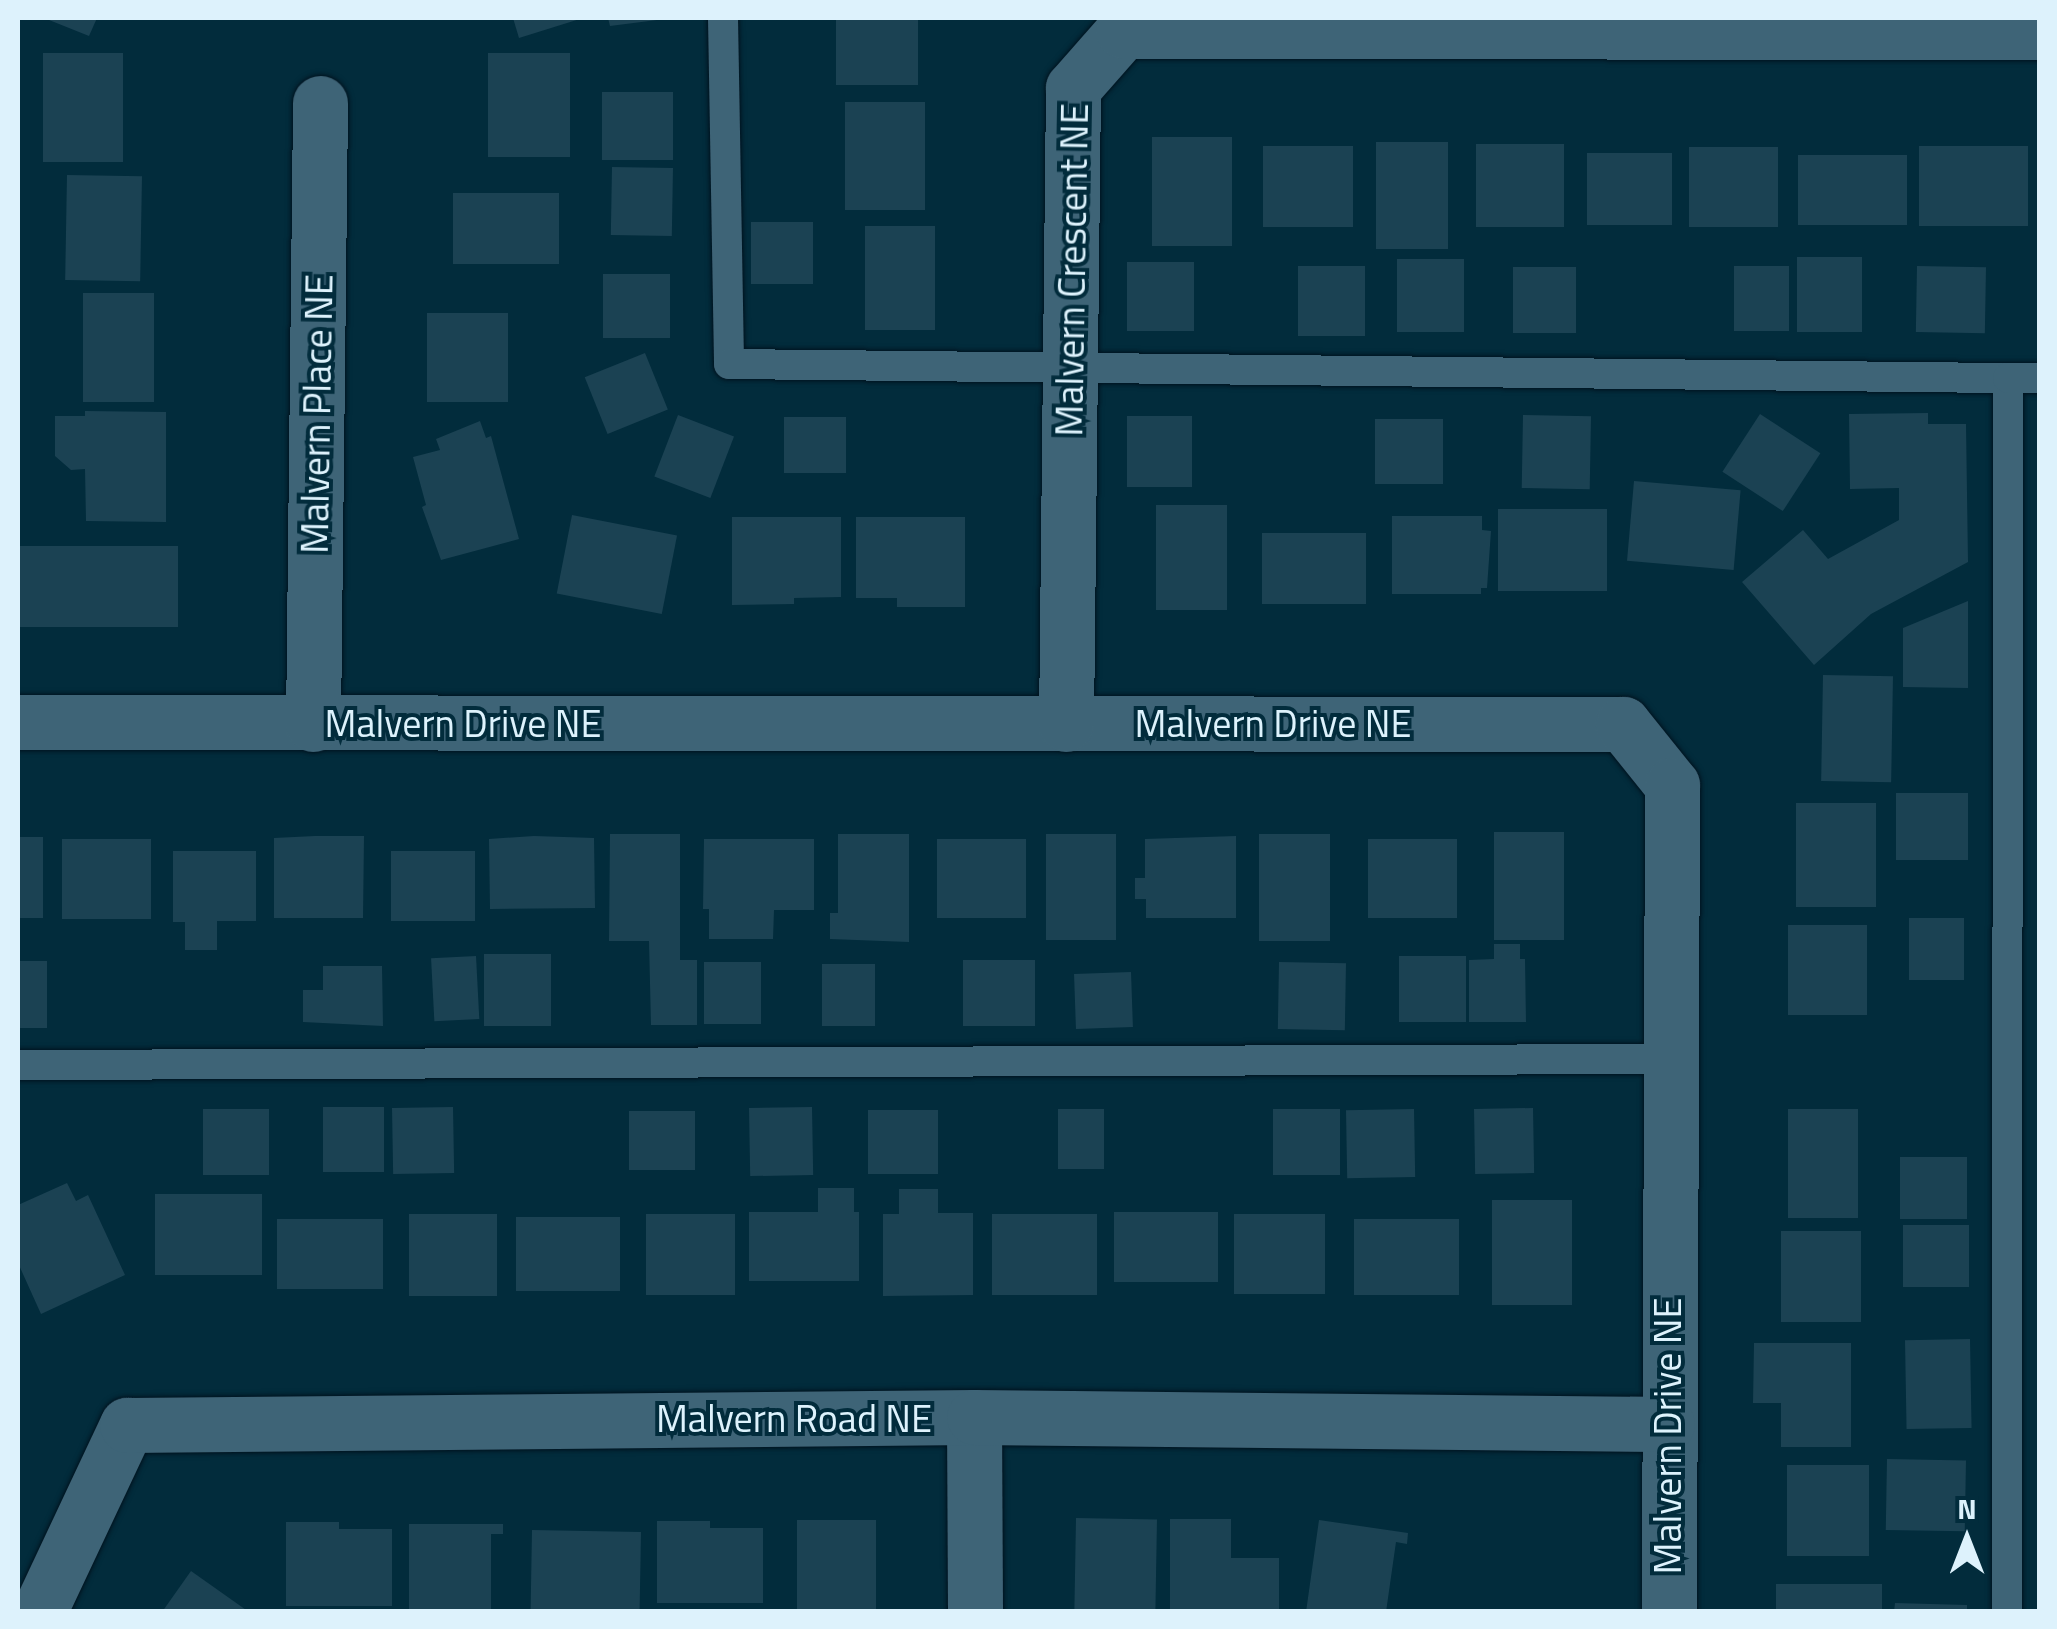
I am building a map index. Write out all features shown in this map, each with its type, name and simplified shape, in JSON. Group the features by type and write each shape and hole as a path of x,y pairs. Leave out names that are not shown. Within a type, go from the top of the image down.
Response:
{"street":[{"name":"Malvern Crescent NE","path":"1066,724 1073,88 1123,31 2040,32"},
{"name":"Malvern Place NE","path":"313,724 320,103"},
{"name":"Malvern Drive NE","path":"18,722 1623,724 1672,785 1669,1612"},
{"name":"Malvern Road NE","path":"39,1612 126,1425 974,1418 1667,1424"},
{"path":"974,1418 975,1612"}],"lane":[{"path":"723,18 729,364 2040,378"},
{"path":"2007,1612 2008,378"},
{"path":"18,1065 1670,1059"}],"building":[{"path":"44,18 97,18 89,36"},
{"path":"513,18 583,18 519,38"},
{"path":"608,18 657,18 657,20 610,26"},
{"path":"836,18 918,18 918,85 836,85"},
{"path":"43,53 123,53 123,162 43,162"},
{"path":"488,53 570,53 570,157 488,157"},
{"path":"602,92 673,92 673,160 602,160"},
{"path":"845,102 925,102 925,210 845,210"},
{"path":"1152,137 1232,137 1232,246 1152,246"},
{"path":"1376,142 1448,142 1448,249 1376,249"},
{"path":"1476,144 1564,144 1564,227 1476,227"},
{"path":"1263,146 1353,146 1353,227 1263,227"},
{"path":"1919,146 2028,146 2028,226 1919,226"},
{"path":"1689,147 1778,147 1778,227 1689,227"},
{"path":"1587,153 1672,153 1672,225 1587,225"},
{"path":"1798,155 1907,155 1907,225 1798,225"},
{"path":"612,167 673,168 672,236 611,235"},
{"path":"67,175 142,176 140,281 65,280"},
{"path":"453,193 559,193 559,264 453,264"},
{"path":"751,222 813,222 813,284 751,284"},
{"path":"865,226 935,226 935,330 865,330"},
{"path":"1797,257 1862,257 1862,332 1797,332"},
{"path":"1397,259 1464,259 1464,332 1397,332"},
{"path":"1127,262 1194,262 1194,331 1127,331"},
{"path":"1298,266 1365,266 1365,336 1298,336"},
{"path":"1734,266 1789,266 1789,331 1734,331"},
{"path":"1917,266 1986,267 1985,333 1916,332"},
{"path":"1513,267 1576,267 1576,333 1513,333"},
{"path":"603,274 670,274 670,338 603,338"},
{"path":"83,293 154,293 154,402 83,402"},
{"path":"427,313 508,313 508,402 427,402"},
{"path":"645,353 668,410 608,434 585,377"},
{"path":"85,411 166,412 166,522 86,521 85,469 71,470 55,456 55,416 85,416"},
{"path":"1928,413 1928,424 1966,424 1968,562 1871,614 1814,665 1742,582 1803,530 1828,559 1899,520 1899,488 1850,489 1849,414"},
{"path":"1760,414 1820,453 1783,511 1722,472"},
{"path":"678,415 734,437 710,498 654,477"},
{"path":"1523,415 1591,416 1590,489 1522,488"},
{"path":"1127,416 1192,416 1192,487 1127,487"},
{"path":"784,417 846,417 846,473 784,473"},
{"path":"1375,419 1443,419 1443,484 1375,484"},
{"path":"480,421 486,438 491,436 519,539 441,560 422,507 426,505 413,457 440,450 436,439"},
{"path":"1634,481 1741,490 1734,570 1627,561"},
{"path":"1156,505 1227,505 1227,610 1156,610"},
{"path":"1498,509 1607,509 1607,591 1498,591"},
{"path":"572,515 677,535 662,614 557,594"},
{"path":"1392,516 1482,516 1482,530 1491,531 1487,588 1481,588 1481,594 1392,594"},
{"path":"732,517 841,517 841,597 794,598 794,604 732,605"},
{"path":"856,517 965,517 965,607 897,607 897,598 856,598"},
{"path":"1262,533 1366,533 1366,604 1262,604"},
{"path":"18,546 178,546 178,627 18,627"},
{"path":"1968,601 1968,688 1903,687 1903,628"},
{"path":"1823,675 1893,676 1891,782 1821,781"},
{"path":"1896,793 1968,793 1968,860 1896,860"},
{"path":"1796,803 1876,803 1876,907 1796,907"},
{"path":"1494,832 1564,832 1564,940 1494,940"},
{"path":"610,834 680,834 680,960 697,960 697,1025 651,1025 649,941 609,941"},
{"path":"838,834 909,834 909,942 830,939 830,913 838,913"},
{"path":"1046,834 1116,834 1116,940 1046,940"},
{"path":"1259,834 1330,834 1330,941 1259,941"},
{"path":"364,836 363,918 274,918 274,838"},
{"path":"1236,836 1236,918 1146,918 1146,899 1135,899 1135,878 1145,878 1145,839"},
{"path":"18,837 43,837 43,918 18,918"},
{"path":"594,838 595,908 490,909 489,839"},
{"path":"62,839 151,839 151,919 62,919"},
{"path":"704,839 814,839 814,910 774,910 773,939 709,939 709,909 703,909"},
{"path":"937,839 1026,839 1026,918 937,918"},
{"path":"1368,839 1457,839 1457,918 1368,918"},
{"path":"173,851 256,851 256,921 217,921 217,950 185,950 185,922 173,922"},
{"path":"391,851 475,851 475,921 391,921"},
{"path":"1909,918 1964,918 1964,980 1909,980"},
{"path":"1788,925 1867,925 1867,1015 1788,1015"},
{"path":"1494,944 1520,944 1520,959 1525,959 1526,1022 1469,1022 1469,960 1494,959"},
{"path":"484,954 551,954 551,1026 484,1026"},
{"path":"476,956 479,1019 434,1021 431,958"},
{"path":"1399,956 1466,956 1466,1022 1399,1022"},
{"path":"963,960 1035,960 1035,1026 963,1026"},
{"path":"18,961 47,961 47,1028 18,1028"},
{"path":"704,962 761,962 761,1024 704,1024"},
{"path":"1279,962 1346,963 1345,1030 1278,1029"},
{"path":"822,964 875,964 875,1026 822,1026"},
{"path":"323,966 382,966 383,1026 303,1022 303,990 323,990"},
{"path":"1131,972 1133,1027 1076,1029 1074,974"},
{"path":"323,1107 384,1107 384,1172 323,1172"},
{"path":"453,1107 454,1173 393,1174 392,1108"},
{"path":"812,1107 813,1175 750,1176 749,1108"},
{"path":"1533,1108 1534,1173 1475,1174 1474,1109"},
{"path":"203,1109 269,1109 269,1175 203,1175"},
{"path":"1058,1109 1104,1109 1104,1169 1058,1169"},
{"path":"1273,1109 1340,1109 1340,1175 1273,1175"},
{"path":"1414,1109 1415,1177 1347,1178 1346,1110"},
{"path":"1788,1109 1858,1109 1858,1218 1788,1218"},
{"path":"868,1110 938,1110 938,1174 868,1174"},
{"path":"629,1111 695,1111 695,1170 629,1170"},
{"path":"1900,1157 1967,1157 1967,1219 1900,1219"},
{"path":"67,1183 76,1201 88,1195 125,1275 41,1314 18,1263 18,1205"},
{"path":"818,1188 854,1188 854,1212 859,1212 859,1281 749,1281 749,1212 818,1212"},
{"path":"899,1189 938,1189 938,1213 973,1213 973,1295 883,1296 883,1214 899,1214"},
{"path":"155,1194 262,1194 262,1275 155,1275"},
{"path":"1492,1200 1572,1200 1572,1305 1492,1305"},
{"path":"1114,1212 1218,1212 1218,1282 1114,1282"},
{"path":"409,1214 497,1214 497,1296 409,1296"},
{"path":"646,1214 735,1214 735,1295 646,1295"},
{"path":"992,1214 1097,1214 1097,1295 992,1295"},
{"path":"1234,1214 1325,1214 1325,1294 1234,1294"},
{"path":"516,1217 620,1217 620,1291 516,1291"},
{"path":"277,1219 383,1219 383,1289 277,1289"},
{"path":"1354,1219 1459,1219 1459,1295 1354,1295"},
{"path":"1903,1225 1969,1225 1969,1287 1903,1287"},
{"path":"1781,1231 1861,1231 1861,1322 1781,1322"},
{"path":"1970,1339 1972,1428 1907,1429 1905,1340"},
{"path":"1754,1343 1851,1343 1851,1447 1781,1447 1781,1403 1753,1403"},
{"path":"1887,1459 1966,1460 1965,1531 1886,1530"},
{"path":"1787,1465 1869,1465 1869,1556 1787,1556"},
{"path":"1076,1518 1157,1519 1155,1612 1074,1612"},
{"path":"1170,1519 1231,1519 1231,1558 1279,1558 1279,1612 1170,1612"},
{"path":"797,1520 876,1520 876,1612 797,1612"},
{"path":"1319,1520 1408,1533 1407,1544 1396,1542 1386,1612 1306,1612"},
{"path":"657,1521 710,1521 710,1528 763,1528 763,1603 657,1603"},
{"path":"286,1522 339,1522 339,1529 392,1529 392,1606 286,1606"},
{"path":"409,1524 503,1524 503,1534 491,1534 491,1612 409,1612"},
{"path":"532,1530 641,1532 640,1612 531,1611"},
{"path":"191,1571 249,1612 162,1612"},
{"path":"1776,1584 1882,1584 1882,1612 1776,1612"},
{"path":"1895,1603 1967,1605 1967,1612 1894,1612"}]}
